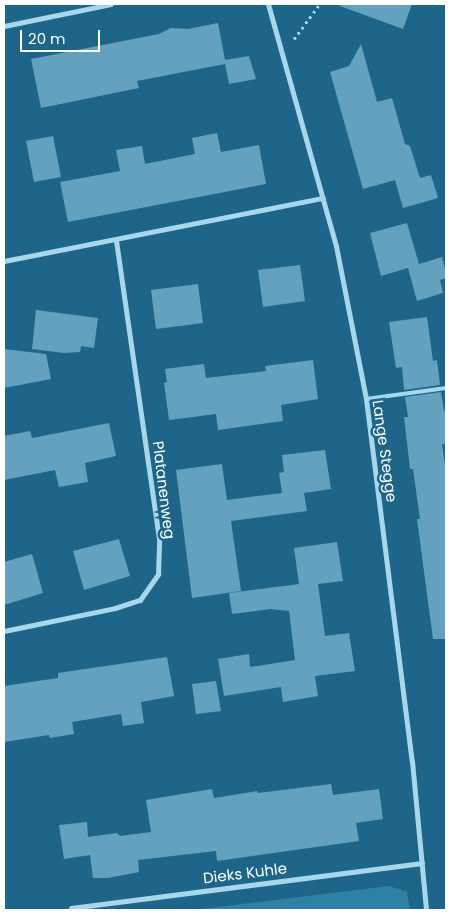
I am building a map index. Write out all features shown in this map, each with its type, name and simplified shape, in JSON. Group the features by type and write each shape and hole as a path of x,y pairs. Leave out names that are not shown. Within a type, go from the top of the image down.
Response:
{"street":[{"path":"4,26 111,4"},
{"name":"Lange Stegge","path":"268,4 336,246 366,399 422,863 426,910"},
{"path":"4,261 323,198"},
{"name":"Platanenweg","path":"4,631 115,608 140,600 158,574 159,539 116,240"},
{"name":"Dieks Kuhle","path":"71,908 422,863"}],"lane":[{"path":"366,399 446,388"}],"path":[{"path":"284,56 302,26 320,4"}],"shaded area":[{"path":"389,886 407,892 410,910 193,910"}],"building":[{"path":"341,4 412,4 403,29 340,6"},
{"path":"218,23 225,60 249,56 256,79 229,84 225,64 137,81 139,88 41,108 31,59 159,34 171,28 188,29"},
{"path":"361,44 377,102 392,98 405,144 410,146 420,178 431,175 438,198 403,208 395,180 363,189 330,72 349,66"},
{"path":"217,133 221,152 259,145 266,184 68,222 60,182 120,171 116,150 142,146 145,164 195,154 192,138"},
{"path":"53,136 61,177 34,182 26,141"},
{"path":"407,223 419,264 442,257 446,273 446,278 440,280 443,293 417,301 408,268 381,276 370,233"},
{"path":"300,265 305,301 263,307 258,270"},
{"path":"198,284 203,323 156,329 151,290"},
{"path":"36,310 98,318 94,348 81,346 80,352 64,353 32,349"},
{"path":"427,317 433,361 437,360 440,385 404,390 402,367 396,368 389,322"},
{"path":"4,349 46,354 51,379 4,388"},
{"path":"313,360 318,399 281,405 283,421 218,430 216,414 169,420 164,383 167,382 165,369 204,364 206,378 266,371 265,366"},
{"path":"441,392 444,411 446,411 446,444 442,444 446,472 446,639 433,639 417,519 420,519 413,469 410,469 404,417 408,417 405,397"},
{"path":"109,423 116,456 85,463 88,482 59,487 55,470 4,480 4,436 30,431 32,438"},
{"path":"325,450 331,489 304,493 307,511 231,521 241,591 192,598 176,470 222,464 227,500 282,493 279,473 284,472 282,455"},
{"path":"119,539 130,576 84,590 73,551"},
{"path":"337,542 343,581 318,584 325,636 349,633 355,671 315,676 318,696 283,702 281,687 224,696 218,659 249,654 250,667 295,660 289,611 271,609 232,614 229,593 299,584 294,548"},
{"path":"32,554 43,593 4,605 4,562"},
{"path":"167,657 174,696 141,702 144,723 123,726 121,714 72,722 74,734 50,738 49,735 4,742 4,686 58,678 58,673"},
{"path":"216,681 221,711 196,714 192,684"},
{"path":"331,784 333,795 379,789 383,819 356,823 359,841 217,861 216,851 138,860 139,872 108,878 93,878 90,855 64,859 59,825 87,822 88,837 117,833 120,836 151,832 146,800 212,789 214,798 257,791 258,793"}]}
